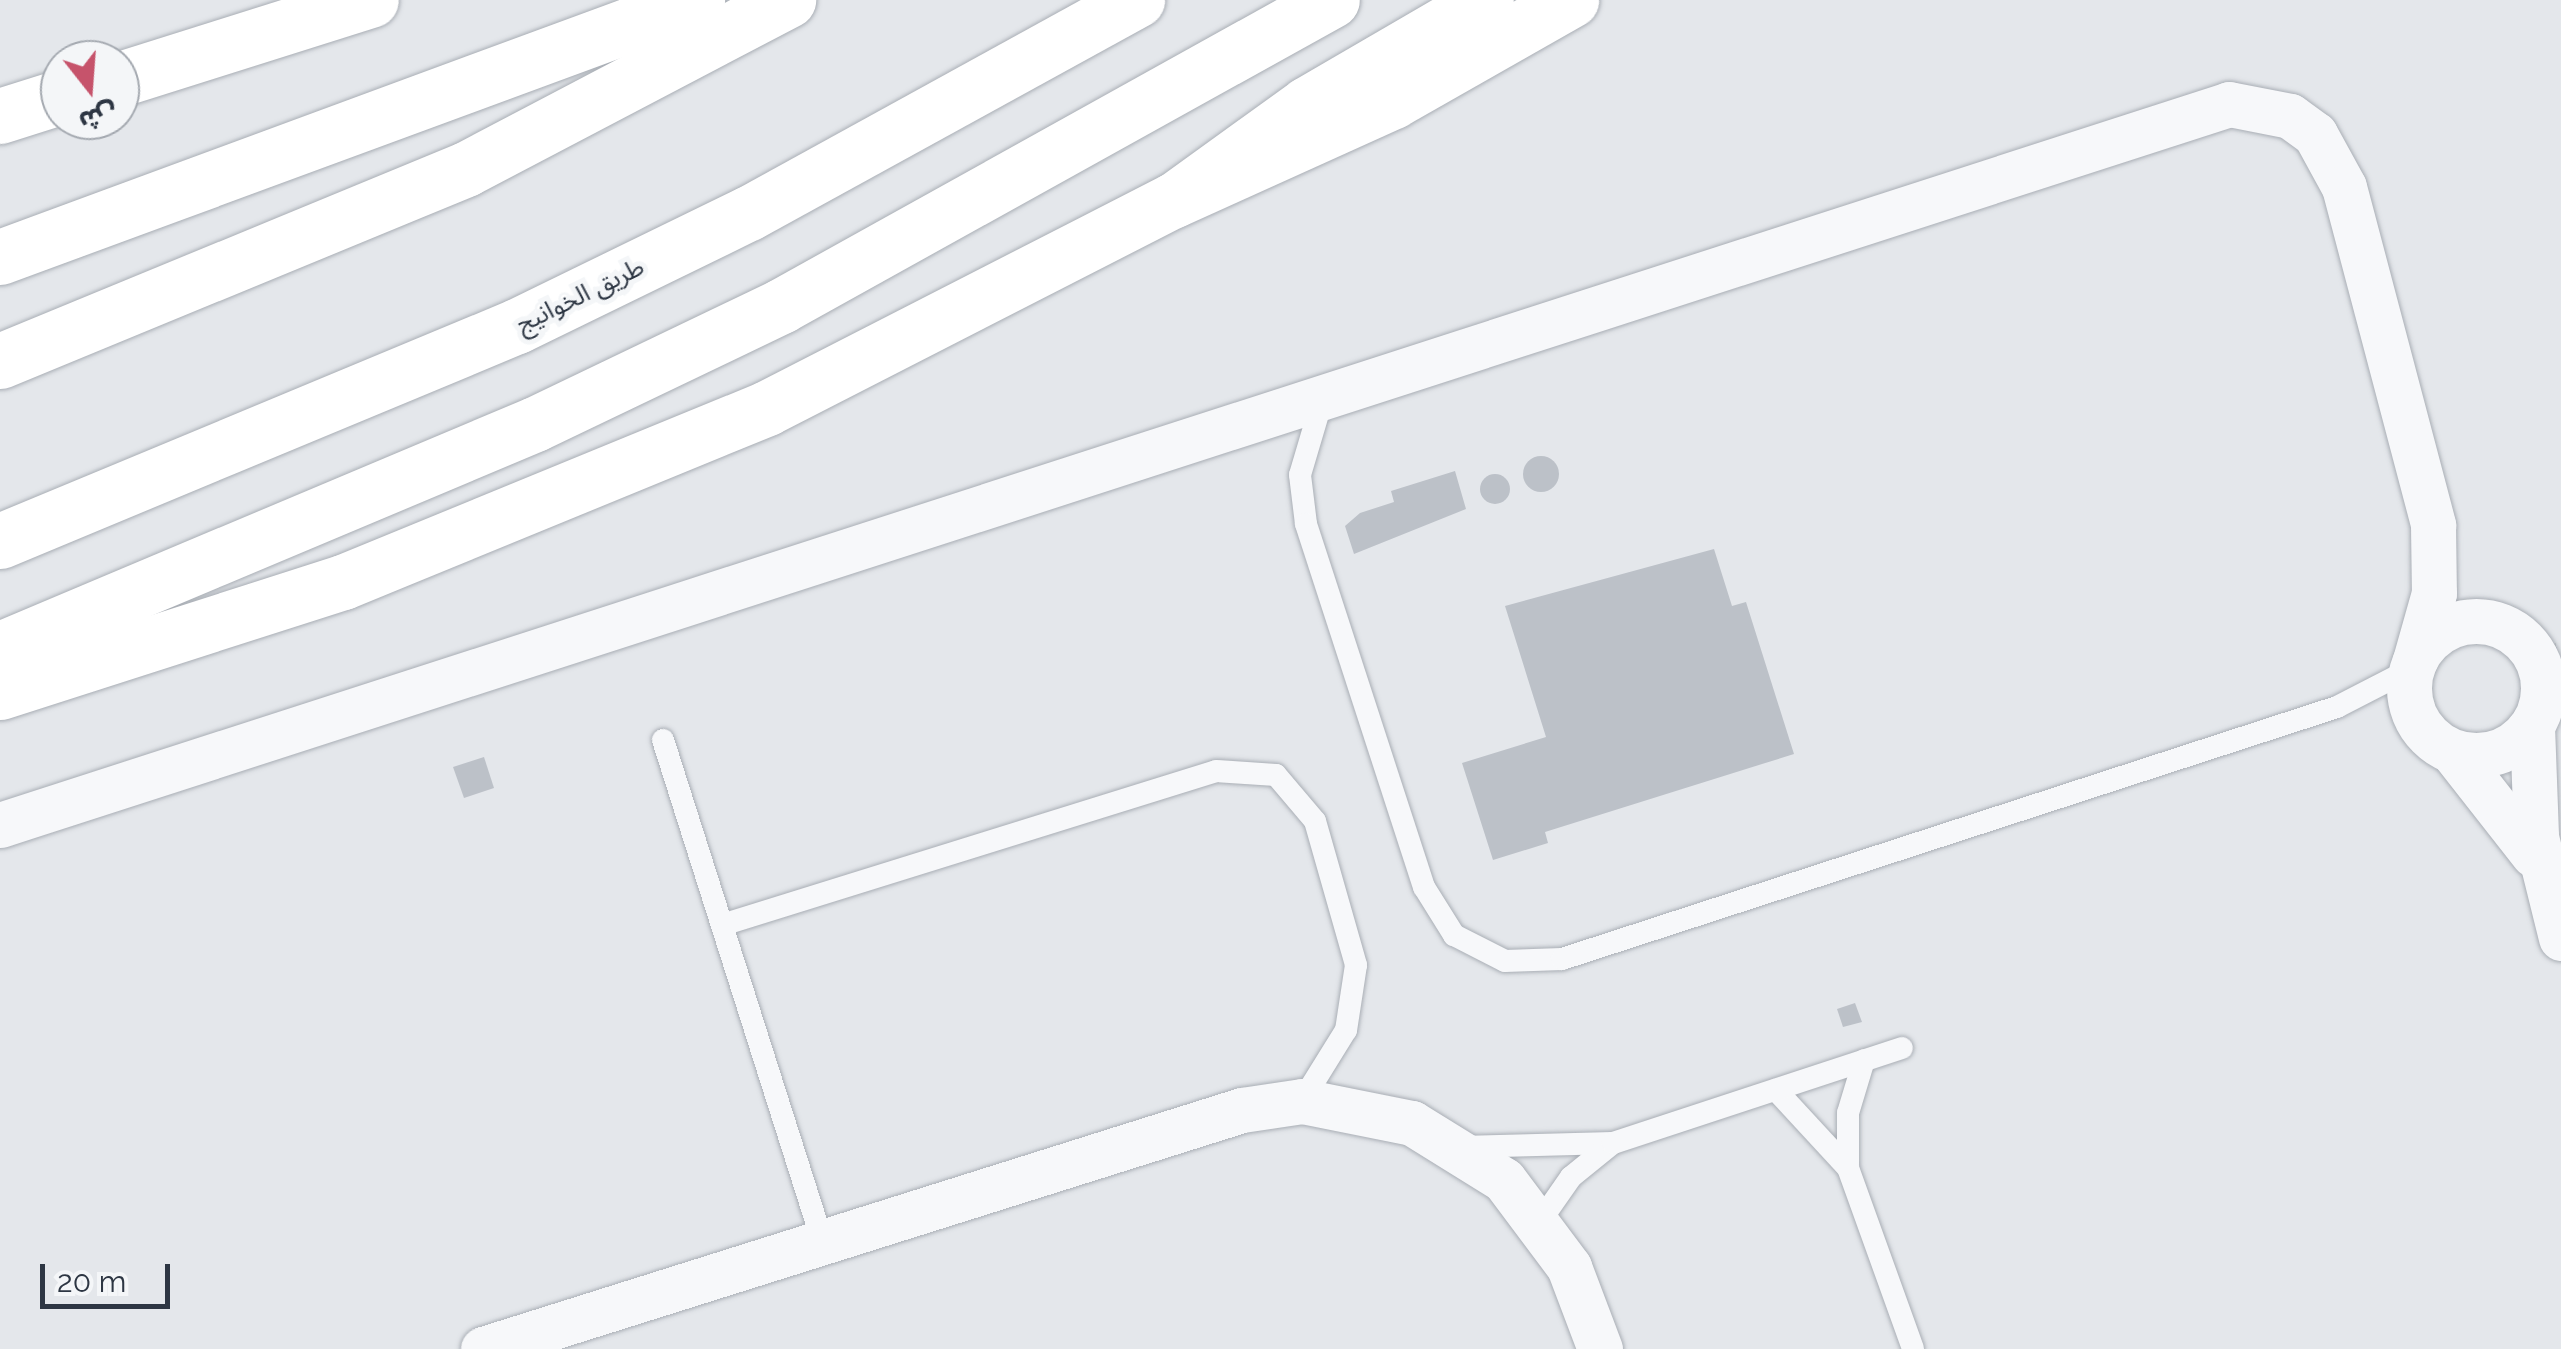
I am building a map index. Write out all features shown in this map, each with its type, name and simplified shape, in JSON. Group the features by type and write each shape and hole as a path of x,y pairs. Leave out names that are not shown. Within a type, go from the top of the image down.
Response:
{"main road":[{"path":"140,73 371,0"},
{"path":"0,257 697,0"},
{"path":"0,360 466,169 788,0"},
{"name":"طريق الخوانيج","path":"0,541 518,326 749,213 1137,0"},
{"path":"0,649 482,448 781,306 1332,0"},
{"path":"1174,200 1306,104 1486,0"},
{"path":"0,692 342,582 557,500 767,408 1174,200 1393,101 1571,0"},
{"path":"0,116 40,103"}],"street":[{"path":"0,825 1321,404 2199,112 2260,106 2314,134 2349,206 2434,524 2434,593 2413,664 2420,727 2452,752 2504,807 2543,873"},
{"path":"2413,664 2461,623 2502,626 2547,648 2544,689 2532,726 2543,873 2561,938"},
{"path":"2452,752 2497,752 2532,726"},
{"path":"483,1349 1242,1110 1302,1101 1360,1107 1461,1147 1541,1220 1600,1349"}],"lane":[{"path":"1321,404 1300,475 1306,524 1418,869 1454,935 1505,961 1562,959 2347,704 2413,664"},
{"path":"663,740 822,1240"},
{"path":"722,925 1216,771 1276,775 1316,821 1356,965 1346,1030 1302,1101"},
{"path":"1461,1147 1613,1143 1902,1048"},
{"path":"1864,1060 1848,1113 1848,1168 1912,1349"},
{"path":"1776,1090 1848,1168"},
{"path":"1541,1220 1613,1143"}],"building":[{"path":"1541,456 1553,462 1559,474 1553,486 1541,492 1529,486 1523,474 1529,462"},
{"path":"1455,471 1466,509 1354,554 1345,526 1360,513 1394,502 1391,491"},
{"path":"1495,474 1509,483 1510,489 1501,503 1495,504 1481,495 1480,489 1489,475"},
{"path":"1714,549 1732,606 1746,602 1794,754 1545,832 1548,843 1493,860 1462,763 1546,737 1505,606"},
{"path":"484,757 494,788 464,798 453,767"},
{"path":"1855,1003 1862,1022 1843,1027 1837,1009"}]}
